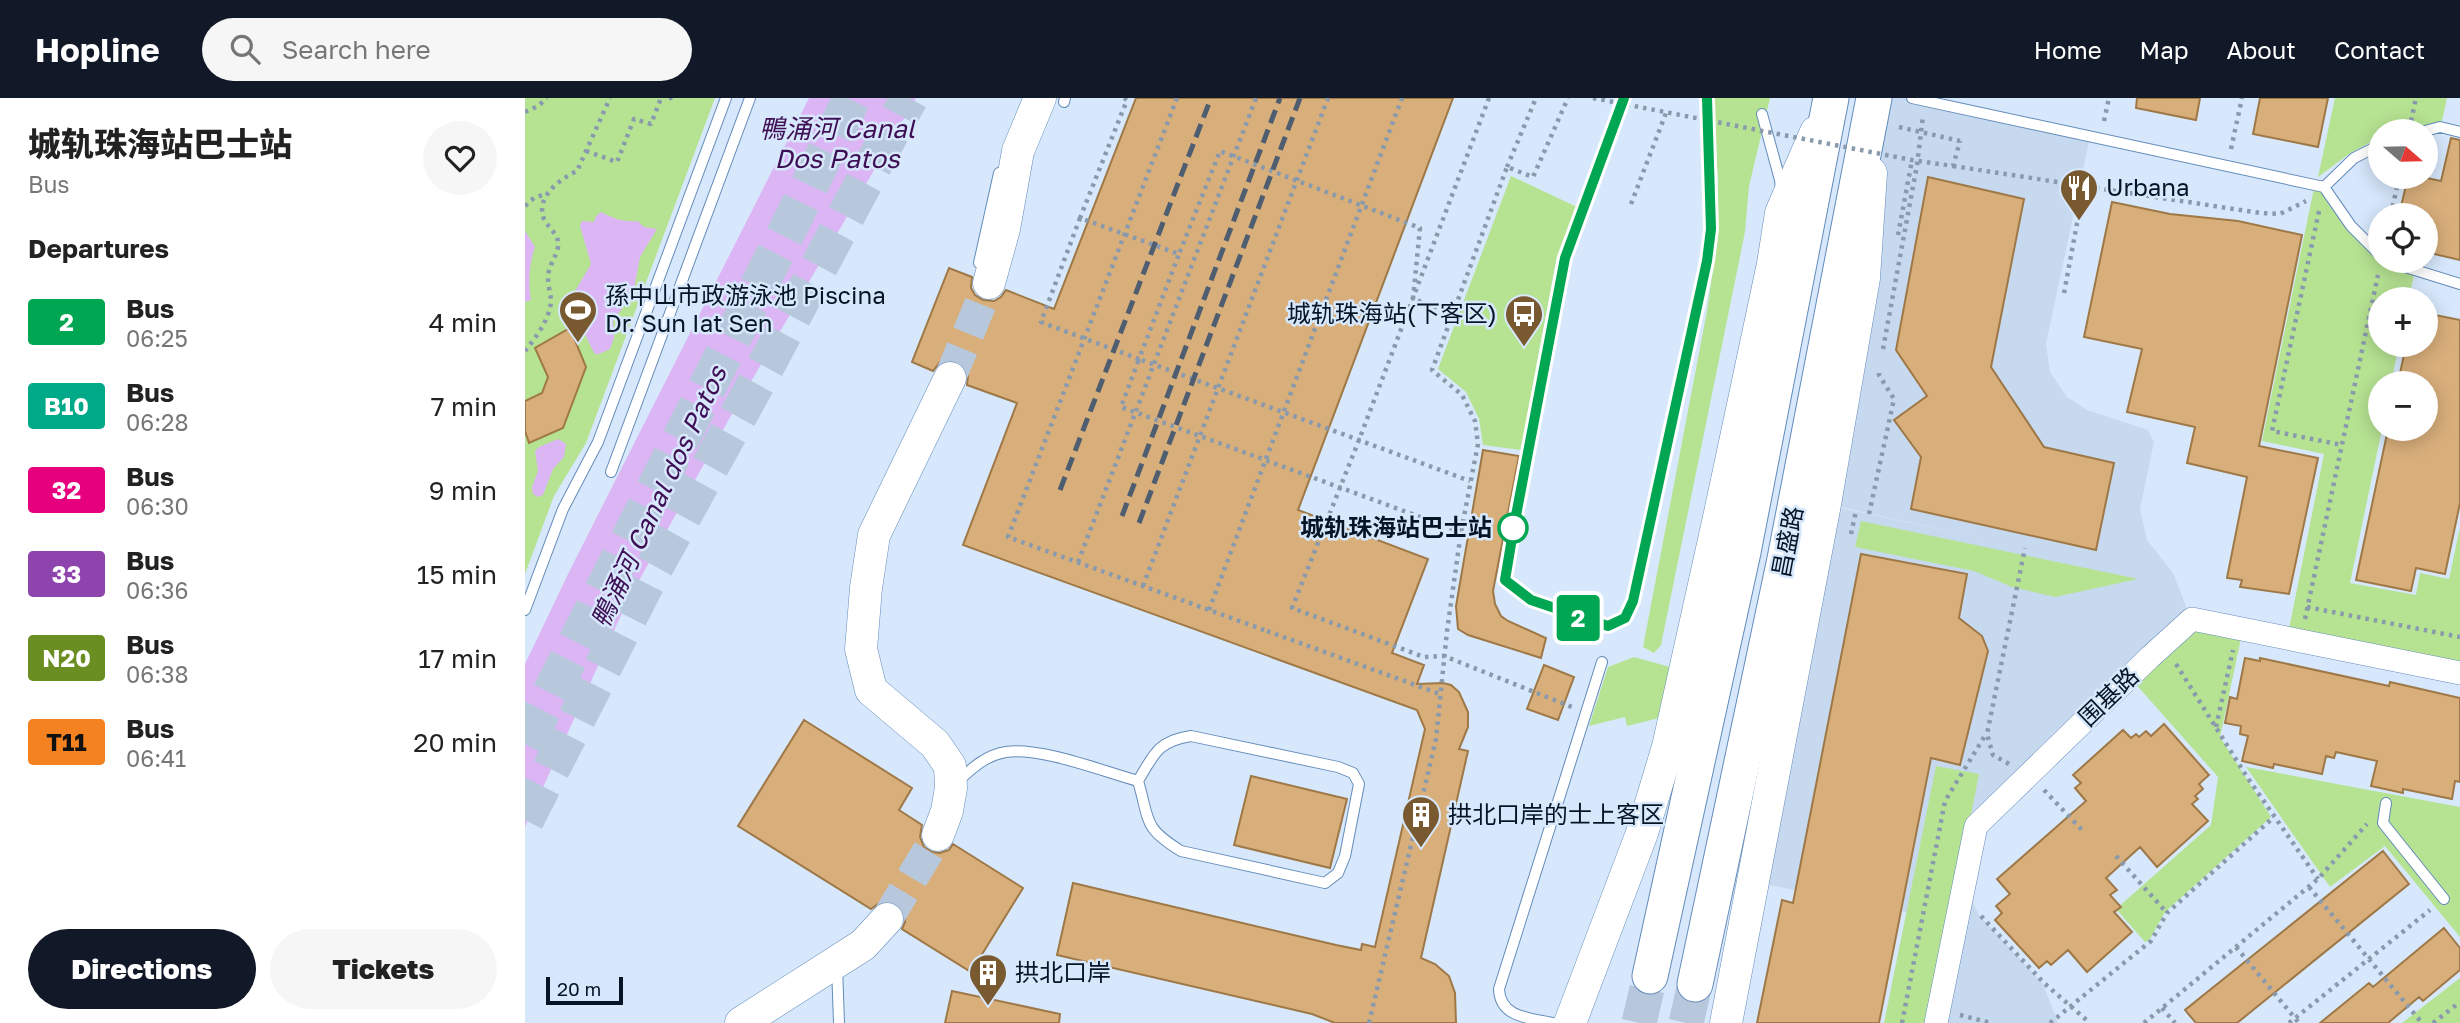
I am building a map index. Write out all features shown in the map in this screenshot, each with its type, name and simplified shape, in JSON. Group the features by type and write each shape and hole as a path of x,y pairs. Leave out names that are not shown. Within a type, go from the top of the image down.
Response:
{"main road":[{"name":"昌盛路","path":"1650,976 1743,552 1830,98"},
{"name":"昌盛路","path":"1695,984 1785,559 1874,107"}],"street":[{"path":"1570,1023 1643,832 1668,747 1773,264 1781,213 1830,98"},
{"path":"982,280 1004,229 1018,150 1057,99"},
{"path":"1726,1023 1825,504 1864,278 1874,107"},
{"path":"938,835 947,811 951,788 950,765 935,744 871,690 861,649 874,535 950,378"},
{"name":"围基路","path":"1938,1016 1976,826 2192,620 2460,673"},
{"path":"741,1023 863,945 887,919"}],"lane":[{"path":"525,610 563,509 598,442 726,98"},
{"path":"611,472 750,98"},
{"path":"1623,98 1565,258 1505,580 1531,600 1608,626 1625,618 1633,601 1707,261 1711,229 1707,98"},
{"path":"1912,98 2324,187 2351,226 2368,242"},
{"path":"1762,114 1780,180 1781,213"},
{"path":"2438,128 2460,132"},
{"path":"2324,187 2354,158 2368,151"},
{"path":"982,280 1000,166"},
{"path":"2425,273 2460,284"},
{"path":"1553,1023 1511,1012 1501,1003 1499,989 1602,662"},
{"path":"1191,736 1338,766 1353,773 1359,784 1345,856 1338,873 1325,884 1181,851 1161,838 1146,819 1138,781 1157,749 1171,739 1191,736"},
{"path":"951,788 977,763 1005,752 1038,753 1138,781"},
{"path":"2386,803 2383,823 2444,899"},
{"path":"837,963 839,1023"}],"path":[{"path":"525,113 547,98"},
{"path":"525,206 577,171 610,98"},
{"path":"586,151 617,162 635,119 650,124 661,98"},
{"path":"669,98 674,98"},
{"path":"1124,98 1127,100 1041,322 1470,481"},
{"path":"1177,98 1008,537 1440,694"},
{"path":"1078,562 1256,98"},
{"path":"1143,586 1328,98"},
{"path":"1209,610 1402,98"},
{"path":"1489,98 1292,608 1424,657 1444,656 1586,712"},
{"path":"1369,1023 1436,739 1461,533 1478,444 1475,421 1462,395 1432,370 1507,167 1536,98"},
{"path":"1507,167 1533,177 1568,98"},
{"path":"1593,98 1912,160 2244,209 2260,214 2280,214 2301,205 2324,187"},
{"path":"2101,139 2109,98"},
{"path":"2228,166 2242,98"},
{"path":"2412,119 2416,98"},
{"path":"1869,514 1894,399 1879,375 1926,101"},
{"path":"1874,107 1921,132 1960,141 1953,166"},
{"path":"1631,204 1666,113"},
{"path":"1413,299 1420,228 1220,151 1121,408 1461,533"},
{"path":"1893,259 1912,160"},
{"path":"2064,293 2084,186"},
{"path":"2324,187 2272,431 2342,445"},
{"path":"525,351 548,315 551,301 548,277 550,264 558,247 556,236 544,218 542,206 548,193"},
{"path":"1080,218 1179,253"},
{"path":"2300,642 2378,274"},
{"path":"1413,299 1453,313"},
{"path":"1902,1023 1945,801 1987,734 2025,548"},
{"path":"2307,607 2460,637"},
{"path":"2216,728 2238,629"},
{"path":"2161,648 2175,662 2274,817 2318,879"},
{"path":"1987,734 1993,755 2028,774 2083,831"},
{"path":"2144,1023 2318,879 2386,803"},
{"path":"2050,1023 2151,941 2167,913 2274,817"},
{"path":"2116,856 2167,913"},
{"path":"1964,883 1980,915 2044,983 2090,1023"},
{"path":"2309,887 2422,1023"},
{"path":"2289,1023 2297,1021 2369,958 2444,899"},
{"path":"2236,947 2297,1021"},
{"path":"2433,1023 2460,1002"},
{"path":"2162,1008 2175,1023"},
{"path":"1938,1016 1991,1023"}],"shaded area":[{"path":"1875,98 1907,98 2090,137 2046,344 2050,372 2067,397 2087,410 2148,430 2154,442 2140,509 2147,540 2173,573 2191,619 1974,825 1956,922 1754,882 1826,505 1981,538 1826,504"},
{"path":"1964,886 1979,915 2043,984 2058,1023 1937,1023"}],"green space":[{"path":"525,98 715,98 586,443 554,496 525,574"},
{"path":"1713,98 1770,98 1749,186 1745,232 1661,645 1654,653 1643,647 1707,311 1717,241 1718,182"},
{"path":"2335,98 2447,98 2442,121 2368,119 2368,144 2318,177"},
{"path":"1511,176 1577,207 1557,256 1521,450 1483,445 1479,419 1466,392 1438,369"},
{"path":"2314,188 2322,189 2349,232 2368,250 2368,273 2414,274 2411,287 2368,287 2368,357 2396,357 2394,371 2368,371 2368,441 2380,441 2350,583 2416,595 2420,573 2449,579 2460,527 2460,669 2288,634 2324,454 2262,441"},
{"path":"1861,521 2138,579 2055,597 2012,587 1974,571 1855,547"},
{"path":"2194,624 2242,634 2220,737 2271,817 2165,912 2150,939 2145,942 2116,909 2211,825 2218,777 2133,681"},
{"path":"1634,657 1677,669 1667,716 1627,726 1625,717 1589,726 1608,667"},
{"path":"1936,766 1979,774 1930,1023 1884,1023"},
{"path":"2246,767 2460,807 2460,937 2385,846 2330,887"},
{"path":"2460,978 2460,1023 2402,1023"}],"water":[{"name":"鴨涌河 Canal Dos Patos","path":"809,98 916,98 728,421 627,602 525,827 525,664"},
{"path":"601,212 619,220 638,221 644,227 657,229 640,257 633,295 613,320 614,338 610,349 595,354 576,315 571,298 591,264 580,226 582,221 594,222"},
{"path":"525,231 535,247 530,273 531,300 525,302"},
{"path":"558,439 566,444 564,457 553,469 543,495 538,497 533,494 532,487 538,471 535,451"}],"building":[{"path":"1136,98 1453,98 1298,510 1428,559 1392,653 1424,665 1417,684 1451,685 1459,692 1468,712 1468,727 1459,749 1468,751 1421,958 1435,964 1449,976 1455,993 1456,1023 1335,1023 1312,1014 1057,955 1073,883 1336,945 1361,950 1362,944 1375,947 1425,729 1417,710 963,545 1017,403 967,385 966,368 957,361 940,362 933,371 912,362 949,268 972,277 971,288 975,295 983,300 994,301 1006,290 1054,309"},
{"path":"2137,98 2200,98 2196,120 2136,108"},
{"path":"2260,98 2328,98 2318,147 2253,134"},
{"path":"2451,138 2460,140 2460,260 2438,255 2438,203 2402,203 2405,189 2438,189 2438,180 2441,181"},
{"path":"1928,177 2024,199 1991,367 2044,447 2114,463 2096,550 1911,509 1921,457 1894,420 1927,396 1896,350"},
{"path":"2112,202 2170,214 2238,221 2302,235 2259,446 2318,458 2289,594 2240,587 2242,580 2227,578 2247,477 2187,463 2195,427 2127,412 2142,349 2084,337"},
{"path":"2438,316 2460,320 2460,503 2445,574 2416,568 2411,591 2356,580 2385,441 2438,441 2438,371 2401,371 2403,357 2438,357"},
{"path":"570,328 586,367 563,428 529,443 525,431 525,401 542,393 548,377 535,348"},
{"name":"城轨珠海站巴士站","path":"1483,450 1519,456 1493,591 1501,616 1546,638 1541,658 1468,635 1458,629 1456,606"},
{"path":"1861,554 1967,574 1959,618 1982,636 1988,651 1960,765 1931,758 1879,1023 1757,1023 1782,900 1793,903"},
{"path":"2245,658 2260,661 2260,658 2389,686 2390,682 2460,698 2460,782 2455,781 2452,799 2403,789 2403,793 2371,786 2377,761 2336,752 2334,758 2326,756 2322,774 2274,764 2273,768 2242,761 2248,736 2240,734 2241,726 2225,723 2230,697 2237,699"},
{"path":"1544,665 1574,677 1558,720 1527,709"},
{"path":"804,720 912,788 899,810 922,825 920,837 924,847 940,853 949,850 953,844 1023,888 971,972 902,929 905,914 899,905 882,901 871,909 738,826"},
{"path":"2164,724 2209,775 2199,784 2203,789 2195,796 2198,799 2192,804 2208,821 2157,867 2140,847 2106,878 2117,890 2110,895 2121,907 2114,912 2132,932 2087,972 2068,950 2051,965 2047,961 2039,968 1995,920 2002,913 1996,906 2010,894 1997,879 2086,801 2075,788 2081,783 2073,775 2123,730 2131,738 2136,734 2139,737 2146,731 2151,736"},
{"path":"1251,776 1347,799 1330,868 1234,845"},
{"path":"2383,851 2409,884 2237,1023 2196,1023 2185,1010"},
{"path":"2444,928 2460,948 2460,970 2423,1001 2419,997 2388,1023 2320,1023 2369,983 2373,987"},
{"name":"拱北口岸","path":"952,991 1060,1014 1059,1023 945,1023"}],"tunnel":[{"path":"525,744 852,98"},
{"path":"525,820 650,575 909,98"},
{"path":"950,378 989,283"},
{"path":"887,919 938,835"},
{"path":"1639,1023 1650,976"},
{"path":"1686,1023 1695,984"}],"railway":[{"path":"1060,490 1211,98"},
{"path":"1122,516 1280,98"},
{"path":"1139,523 1300,98"}],"bus line":[{"name":"2","path":"1624,98 1565,258 1505,580 1531,600 1571,616 1608,626 1625,618 1633,601 1695,327 1711,229 1707,98"}],"place":[{"name":"Urbana","path":"2079,222"},
{"name":"孫中山市政游泳池 Piscina Dr. Sun Iat Sen","path":"578,344"},
{"name":"城轨珠海站(下客区)","path":"1524,348"},
{"name":"城轨珠海站巴士站","path":"1513,528"},
{"name":"拱北口岸的士上客区","path":"1421,849"},
{"name":"拱北口岸","path":"988,1007"}],"water label":[{"name":"鴨涌河 Canal dos Patos","path":"659,497"}]}
